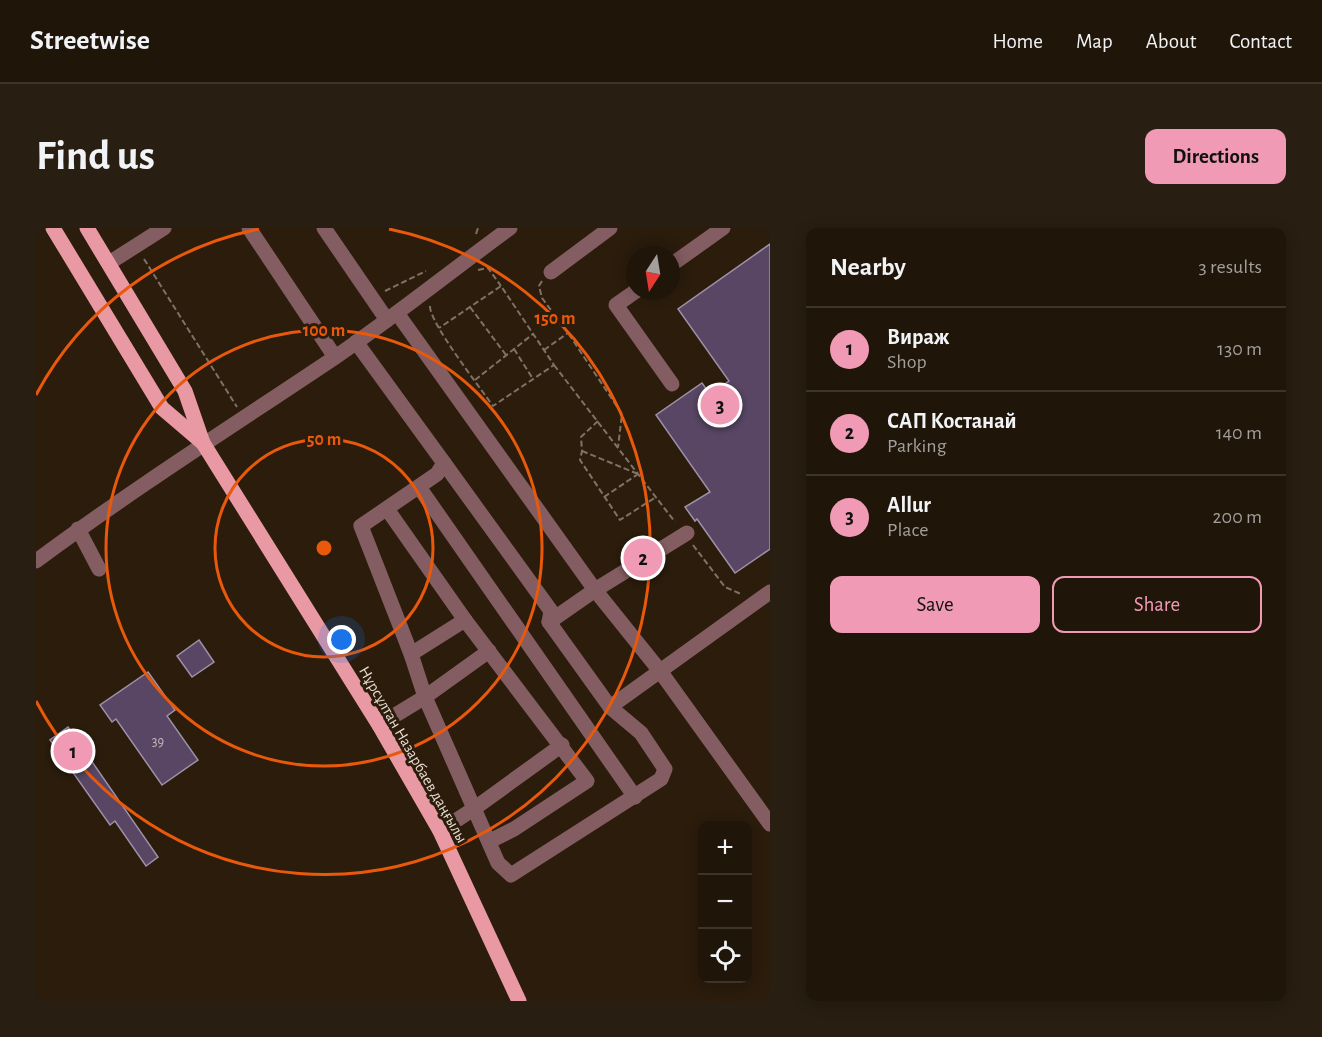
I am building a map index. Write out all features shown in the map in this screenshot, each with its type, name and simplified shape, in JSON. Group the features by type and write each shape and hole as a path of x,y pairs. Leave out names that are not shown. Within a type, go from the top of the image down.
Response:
{"main road":[{"name":"Нұрсұлтан Назарбаев даңғылы","path":"53,228 162,408 203,443"},
{"name":"Нұрсұлтан Назарбаев даңғылы","path":"87,228 185,391 203,443 379,725 440,831 519,1001"}],"street":[{"path":"109,263 164,228"},
{"path":"249,228 334,357"},
{"path":"324,228 372,298 392,317 595,590 660,671 770,824"},
{"path":"36,561 78,529 203,443 392,317 435,282 510,228"},
{"path":"550,272 610,228"},
{"path":"680,259 723,228"},
{"path":"626,298 616,305 672,384"},
{"path":"356,342 444,463 550,611 549,622 610,707 641,734 665,769 661,779 635,797 511,875 498,863 425,697 411,654 361,526 437,474 444,463"},
{"path":"419,487 635,797"},
{"path":"387,509 465,620 587,780 514,829 490,842"},
{"path":"78,529 99,569"},
{"path":"549,622 686,533"},
{"path":"610,707 764,597"},
{"path":"411,654 465,620"},
{"path":"379,725 425,697 489,651"},
{"path":"440,831 562,745"}],"path":[{"path":"469,239 478,233 478,228"},
{"path":"136,246 244,417"},
{"path":"471,272 488,268 554,365 686,533 725,587 764,597"},
{"path":"372,298 426,272"},
{"path":"550,272 539,286 542,298 622,414 618,447"},
{"path":"501,286 439,328 493,406 554,365"},
{"path":"470,307 506,355"},
{"path":"544,350 568,333"},
{"path":"475,380 533,334"},
{"path":"514,349 534,379"},
{"path":"598,421 582,437 580,460 620,520 656,496"},
{"path":"582,451 638,474"},
{"path":"604,497 638,474"}],"building":[{"path":"770,244 770,549 735,573 697,519 695,521 685,507 710,492 656,415 702,383 710,394 729,381 678,309"},
{"path":"199,640 214,662 192,677 177,656"},
{"path":"148,672 175,710 167,716 198,760 162,785 116,719 112,722 100,705"},
{"path":"68,727 158,857 146,866 115,821 110,825 50,740"}],"place":[{"name":"Allur","path":"720,405"},
{"name":"САП Костанай","path":"643,558"},
{"name":"Вираж","path":"73,751"}]}
